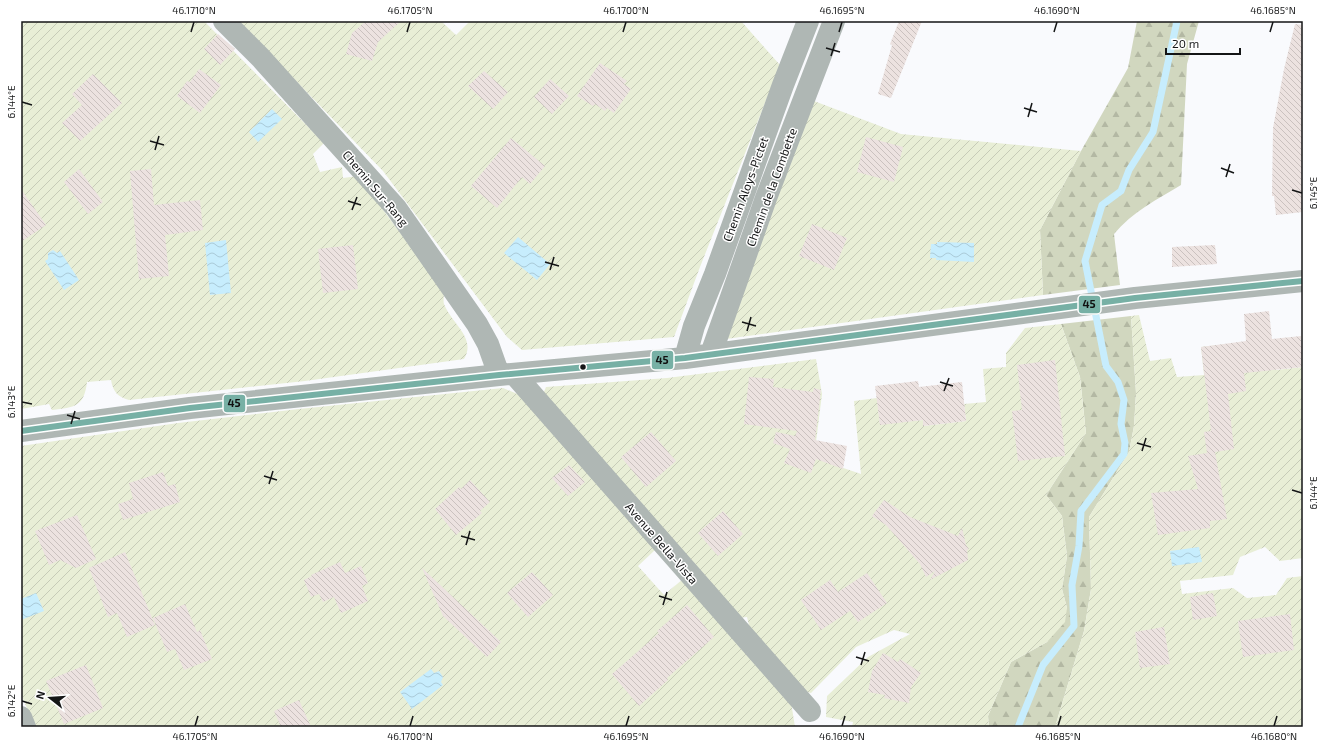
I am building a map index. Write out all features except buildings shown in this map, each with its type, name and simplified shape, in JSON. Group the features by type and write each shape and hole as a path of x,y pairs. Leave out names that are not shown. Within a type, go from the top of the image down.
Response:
{"street":[{"name":"Chemin Sur-Rang","path":"224,21 261,58 396,208 477,324 506,375"},
{"name":"Chemin Aloys-Pictet","path":"684,358 696,319 715,274 783,85 808,21"},
{"name":"Chemin de la Combette","path":"711,354 766,198 834,21"},
{"path":"21,431 190,408 684,358 1135,298 1303,281"},
{"name":"Avenue Bella-Vista","path":"506,375 810,711"},
{"path":"21,717 25,727"}],"green space":[{"path":"21,21 204,21 324,143 313,154 320,172 342,167 343,178 358,176 444,292 444,304 447,311 465,337 467,351 464,359 305,381 129,400 117,393 113,388 111,380 87,382 84,396 77,404 67,408 52,410 49,404 21,409"},
{"path":"238,21 441,21 456,35 470,21 741,21 780,65 674,337 522,350 507,337 383,171"},
{"path":"1137,21 1199,21 1187,64 1181,185 1137,213 1114,234 1120,285 1043,295 1040,230 1081,151 1128,68"},
{"path":"814,101 901,134 1081,151 1040,230 1043,295 726,339 781,186"},
{"path":"1139,315 1150,361 1171,358 1177,377 1204,375 1201,347 1272,339 1276,370 1303,367 1303,558 1280,561 1265,547 1240,557 1233,575 1180,581 1182,594 1233,588 1247,598 1276,595 1287,578 1303,576 1303,727 1055,727 1084,631 1091,589 1089,517 1129,452 1134,426 1136,393 1131,316"},
{"path":"1131,316 1136,393 1134,426 1129,452 1089,517 1091,589 1084,631 1055,727 989,727 988,716 1011,662 1047,642 1067,608 1062,589 1067,556 1062,516 1046,495 1086,433 1080,377 1061,324"},
{"path":"1061,324 1080,377 1086,433 1046,495 1062,516 1067,556 1062,589 1067,608 1065,622 1047,642 1011,662 988,716 989,727 852,727 853,722 826,717 827,696 868,657 910,634 894,630 856,647 811,693 799,690 752,637 747,617 739,618 543,394 546,387 667,378 816,359 822,394 814,458 861,474 854,401 877,398 880,424 923,420 923,426 966,421 964,404 986,402 983,369 1006,367 1006,353 1025,328"},
{"path":"503,388 527,398 655,550 638,566 664,595 683,579 791,702 795,727 35,727 21,694 21,446 178,423"}],"water":[{"path":"272,109 282,119 258,142 249,132"},
{"path":"518,237 550,264 537,280 504,253"},
{"path":"226,240 231,293 210,295 205,243"},
{"path":"937,242 974,243 974,262 936,260 936,258 930,258 931,244 937,244"},
{"path":"53,250 57,253 60,251 79,280 64,290 45,261 48,259 48,253"},
{"path":"1199,547 1202,562 1172,566 1170,551"},
{"path":"36,593 44,611 21,620 21,599"},
{"path":"431,669 434,673 439,671 443,677 441,682 443,685 412,709 400,692"}],"waterway":[{"path":"1018,727 1043,665 1074,626 1072,585 1079,546 1081,511 1124,454 1125,443 1121,424 1124,400 1118,382 1106,366 1085,261 1102,205 1121,191 1129,170 1153,132 1177,21"}],"transit line":[{"name":"45","path":"21,431 190,408 499,375 685,358 1135,298 1303,281"}]}
